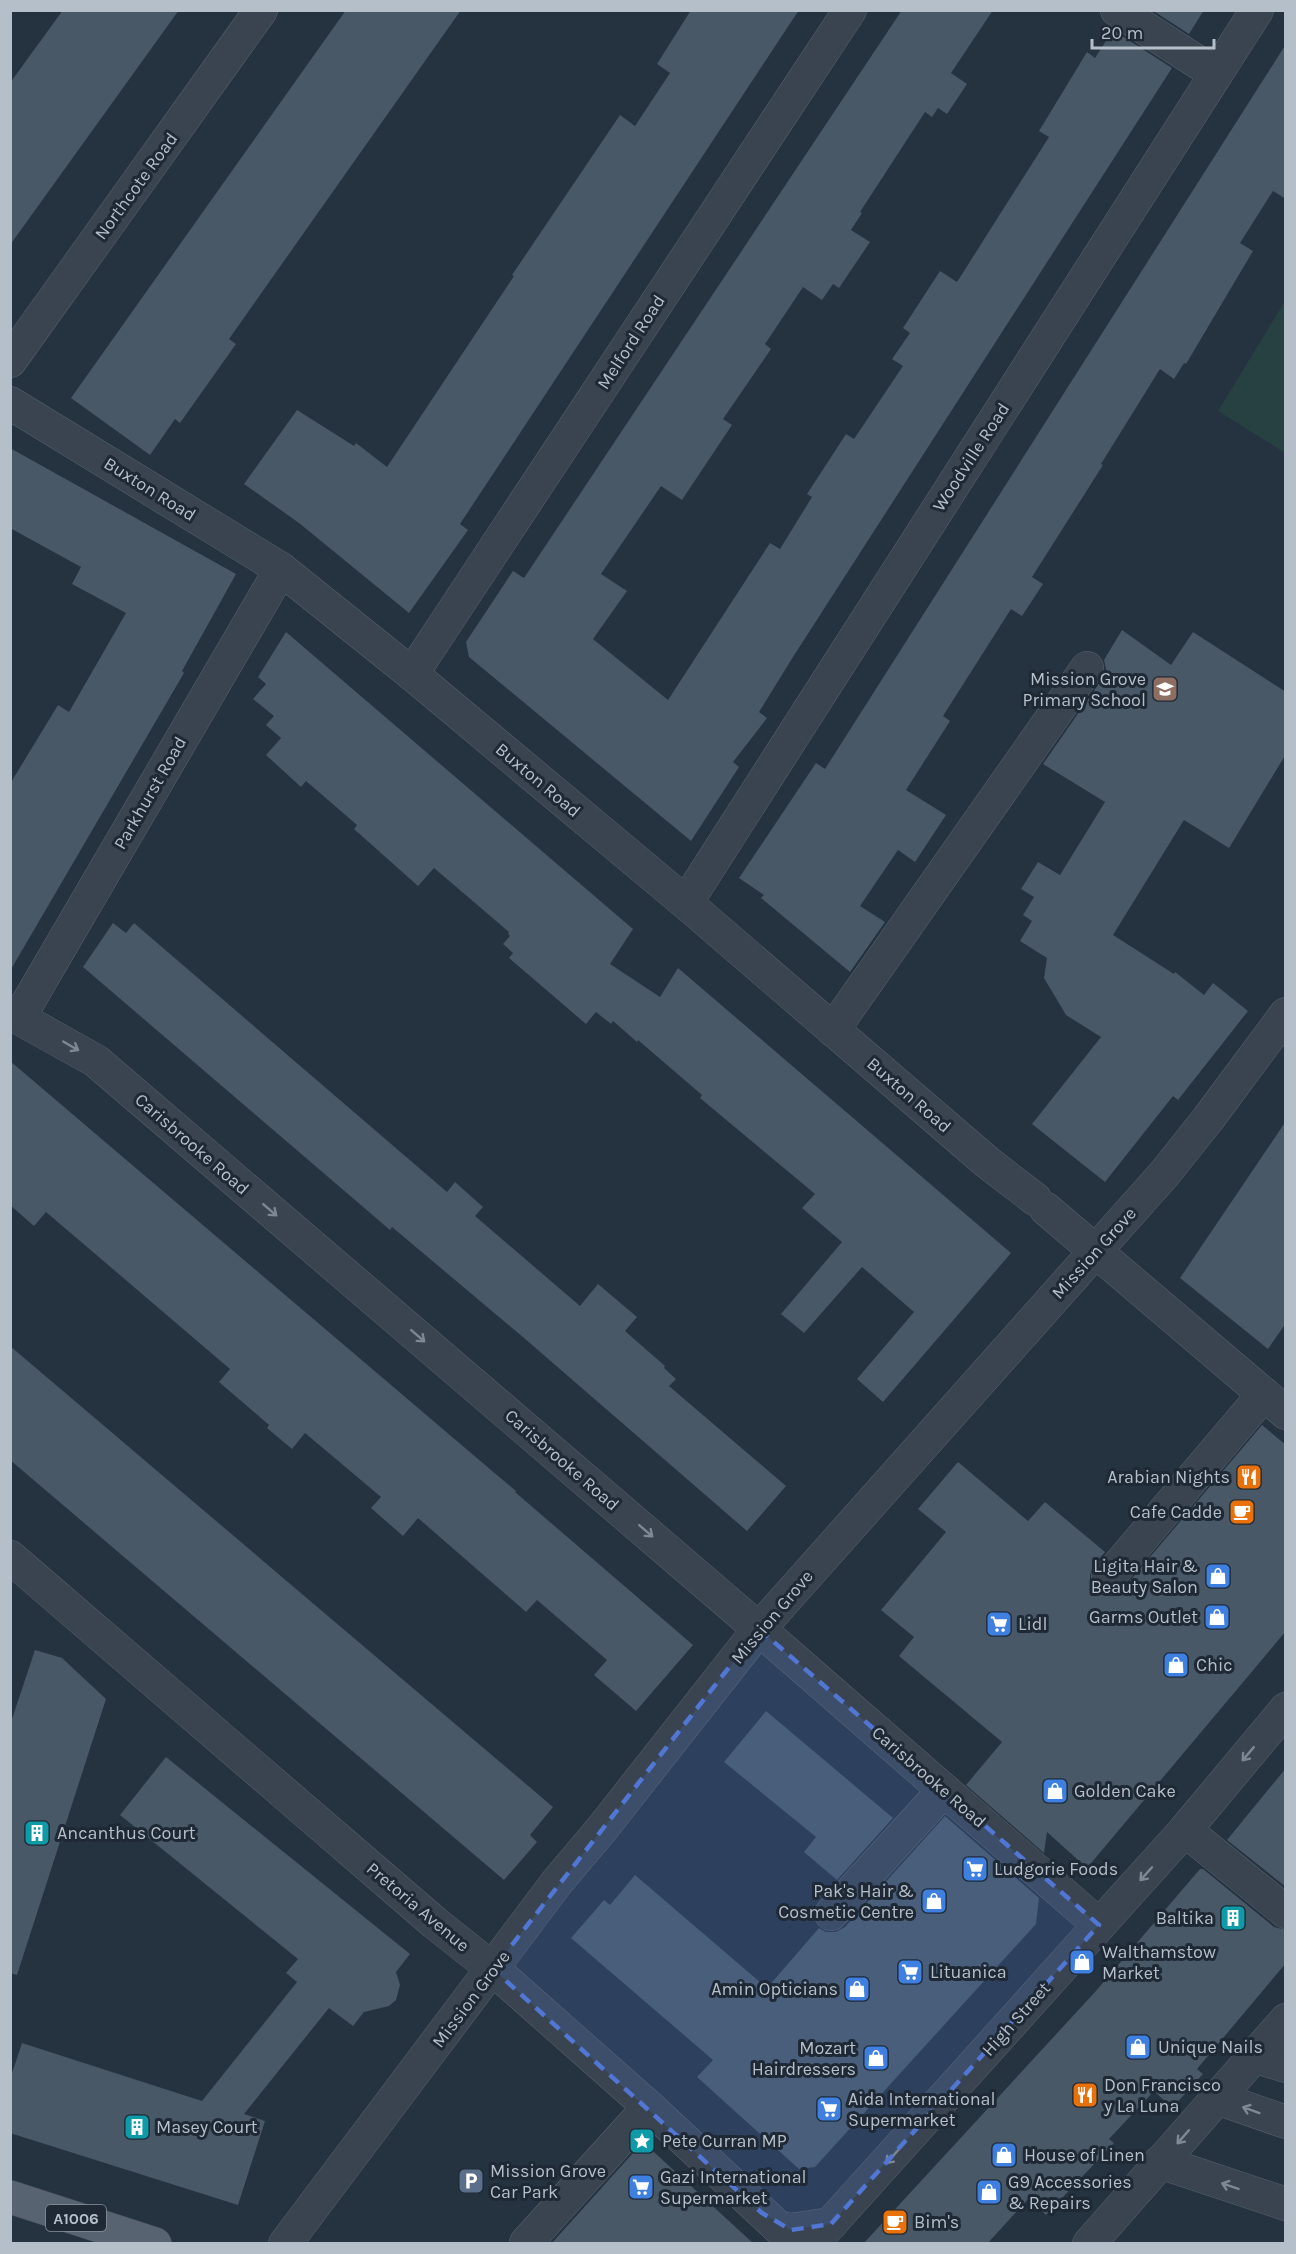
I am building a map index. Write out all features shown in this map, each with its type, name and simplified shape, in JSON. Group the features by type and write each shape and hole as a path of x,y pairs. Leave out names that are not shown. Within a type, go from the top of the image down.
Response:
{"main road":[{"name":"A1006","path":"10,2197 155,2244"}],"street":[{"name":"Northcote Road","path":"10,362 261,10"},
{"name":"Melford Road","path":"412,674 850,10"},
{"path":"1117,10 1216,74"},
{"name":"Woodville Road","path":"686,903 1257,10"},
{"name":"Buxton Road","path":"10,403 281,569 412,674 686,903 987,1162 1040,1204 1275,1403"},
{"name":"Parkhurst Road","path":"15,1015 281,569"},
{"path":"833,1030 1087,668"},
{"name":"Mission Grove","path":"285,2244 557,1882 601,1830 759,1629 1186,1148 1286,1014"},
{"name":"Carisbrooke Road","path":"15,1015 96,1061 759,1629 1099,1926"},
{"path":"1108,1578 1275,1403"},
{"name":"Pretoria Avenue","path":"10,1557 435,1923 493,1970 649,2107 779,2228 822,2234"},
{"name":"High Street","path":"822,2234 1185,1830 1286,1709"},
{"path":"831,1914 944,1790"},
{"path":"1185,1830 1286,1912"},
{"path":"1089,2244 1286,2020"},
{"path":"1254,2056 1286,2066"},
{"path":"1217,2098 1286,2122"},
{"path":"526,2243 649,2107"},
{"path":"1160,2162 1286,2204"}],"highlighted area":[{"path":"759,1629 1099,1925 831,2224 791,2230 762,2213 493,1969"}],"green space":[{"path":"1285,301 1286,453 1218,411"}],"building":[{"path":"63,10 179,10 10,245 10,83"},
{"path":"346,10 461,10 229,339 236,344 180,423 175,419 150,455 71,398"},
{"path":"691,10 799,10 460,524 468,530 409,613 299,523 244,484 297,410 354,446 356,443 387,467 620,115 635,126 670,73 657,64"},
{"path":"902,10 993,10 951,73 967,84 947,114 938,108 932,117 925,112 860,212 862,213 851,230 870,242 839,288 833,284 822,300 803,287 765,344 771,349 723,419 732,425 682,500 661,486 601,574 627,591 593,639 668,700 770,543 780,549 812,497 807,494 846,434 854,439 903,366 892,359 910,333 903,328 940,271 957,282 1049,137 1039,131 1087,52 1095,58 1113,30 1172,68 793,657 759,712 767,718 733,762 739,767 691,841 469,657 466,642 513,571 524,578"},
{"path":"1152,10 1204,10 1189,34"},
{"path":"1286,44 1286,199 1273,191 1240,243 1253,251 1186,364 1184,363 1174,379 1160,369 1032,577 1043,584 1022,616 1011,609 943,716 950,721 906,790 946,815 915,862 898,850 860,906 885,922 850,972 761,898 764,895 739,878 816,763 825,769"},
{"path":"10,448 236,574 182,671 184,673 10,971 10,784 58,705 69,712 126,613 72,584 81,567 10,528"},
{"path":"1122,630 1171,665 1193,632 1286,692 1286,754 1229,848 1184,820 1113,935 1174,974 1175,972 1204,995 1213,983 1248,1011 1178,1100 1173,1096 1105,1182 1032,1124 1101,1037 1066,1015 1044,978 1047,958 1020,941 1032,921 1023,915 1034,897 1021,889 1038,862 1060,875 1105,802 1043,764 1102,679 1106,669 1104,660"},
{"path":"286,632 633,929 610,964 660,997 678,968 1011,1253 883,1402 857,1379 914,1312 862,1267 804,1333 781,1314 842,1242 802,1208 815,1194 700,1098 702,1095 613,1021 611,1024 596,1012 586,1024 509,958 513,953 503,944 510,936 509,932 434,868 418,886 354,829 357,825 306,781 301,787 266,755 281,738 266,725 274,716 253,699 266,684 258,677"},
{"path":"113,923 126,933 134,923 447,1192 455,1182 483,1207 475,1216 580,1306 598,1284 637,1317 625,1331 665,1366 664,1368 676,1379 669,1386 786,1486 747,1531 524,1338 392,1227 390,1230 83,967"},
{"path":"10,1061 516,1491 693,1645 636,1711 594,1675 607,1660 537,1600 526,1612 418,1518 403,1536 371,1508 381,1497 305,1433 292,1449 267,1428 269,1425 219,1382 230,1369 46,1212 34,1226 10,1205"},
{"path":"1286,1121 1286,1323 1268,1349 1180,1278"},
{"path":"10,1346 553,1807 530,1835 537,1842 504,1880 10,1460"},
{"path":"1262,1425 1286,1445 1286,1631 1087,1868 1047,1832 1044,1853 966,1785 1002,1742 899,1656 914,1637 881,1610 946,1532 918,1509 958,1462 1028,1521 1045,1502 1105,1552 1093,1566 1090,1584 1096,1593 1114,1596 1122,1590"},
{"name":"Ancanthus Court","path":"35,1650 62,1658 106,1699 17,1975 10,1973 10,1725"},
{"path":"766,1711 893,1818 837,1880 804,1852 816,1837 724,1762"},
{"path":"166,1757 410,1954 396,1972 400,1985 396,2000 389,2006 364,2012 353,2026 329,2008 244,2114 265,2121 238,2205 10,2133 10,2079 22,2043 202,2101 297,1982 286,1973 298,1959 120,1815"},
{"path":"1286,1768 1286,1887 1227,1840"},
{"path":"945,1816 1039,1898 1036,1924 815,2167 799,2169 697,2077 713,2060 571,1938 604,1900 610,1905 635,1875 767,1988 819,1928 826,1932 836,1932 845,1927"},
{"path":"1200,1869 1203,1869 1274,1927 1286,1930 1286,1963 1197,2069 1203,2074 1172,2108 1154,2091 1109,2139 1114,2143 1046,2215 1028,2199 987,2244 863,2244 1095,1992"},
{"name":"Gazi International Supermarket","path":"643,2142 754,2244 551,2244"}],"place":[{"name":"Mission Grove Primary School","path":"1165,689"},
{"name":"Arabian Nights","path":"1249,1477"},
{"name":"Cafe Cadde","path":"1242,1512"},
{"name":"Ligita Hair & Beauty Salon","path":"1218,1576"},
{"name":"Garms Outlet","path":"1217,1617"},
{"name":"Lidl","path":"999,1624"},
{"name":"Chic","path":"1176,1665"},
{"name":"Golden Cake","path":"1055,1791"},
{"name":"Ancanthus Court","path":"37,1833"},
{"name":"Ludgorie Foods","path":"975,1869"},
{"name":"Pak's Hair & Cosmetic Centre","path":"934,1901"},
{"name":"Baltika","path":"1233,1918"},
{"name":"Walthamstow Market","path":"1082,1962"},
{"name":"Lituanica","path":"910,1972"},
{"name":"Amin Opticians","path":"857,1989"},
{"name":"Unique Nails","path":"1138,2047"},
{"name":"Mozart Hairdressers","path":"876,2058"},
{"name":"Don Francisco y La Luna","path":"1085,2095"},
{"name":"Aida International Supermarket","path":"829,2109"},
{"name":"Masey Court","path":"137,2127"},
{"name":"Pete Curran MP","path":"642,2141"},
{"name":"House of Linen","path":"1004,2155"},
{"name":"Mission Grove Car Park","path":"471,2181"},
{"name":"Gazi International Supermarket","path":"641,2187"},
{"name":"G9 Accessories & Repairs","path":"989,2192"},
{"name":"Bim's","path":"895,2222"}]}
